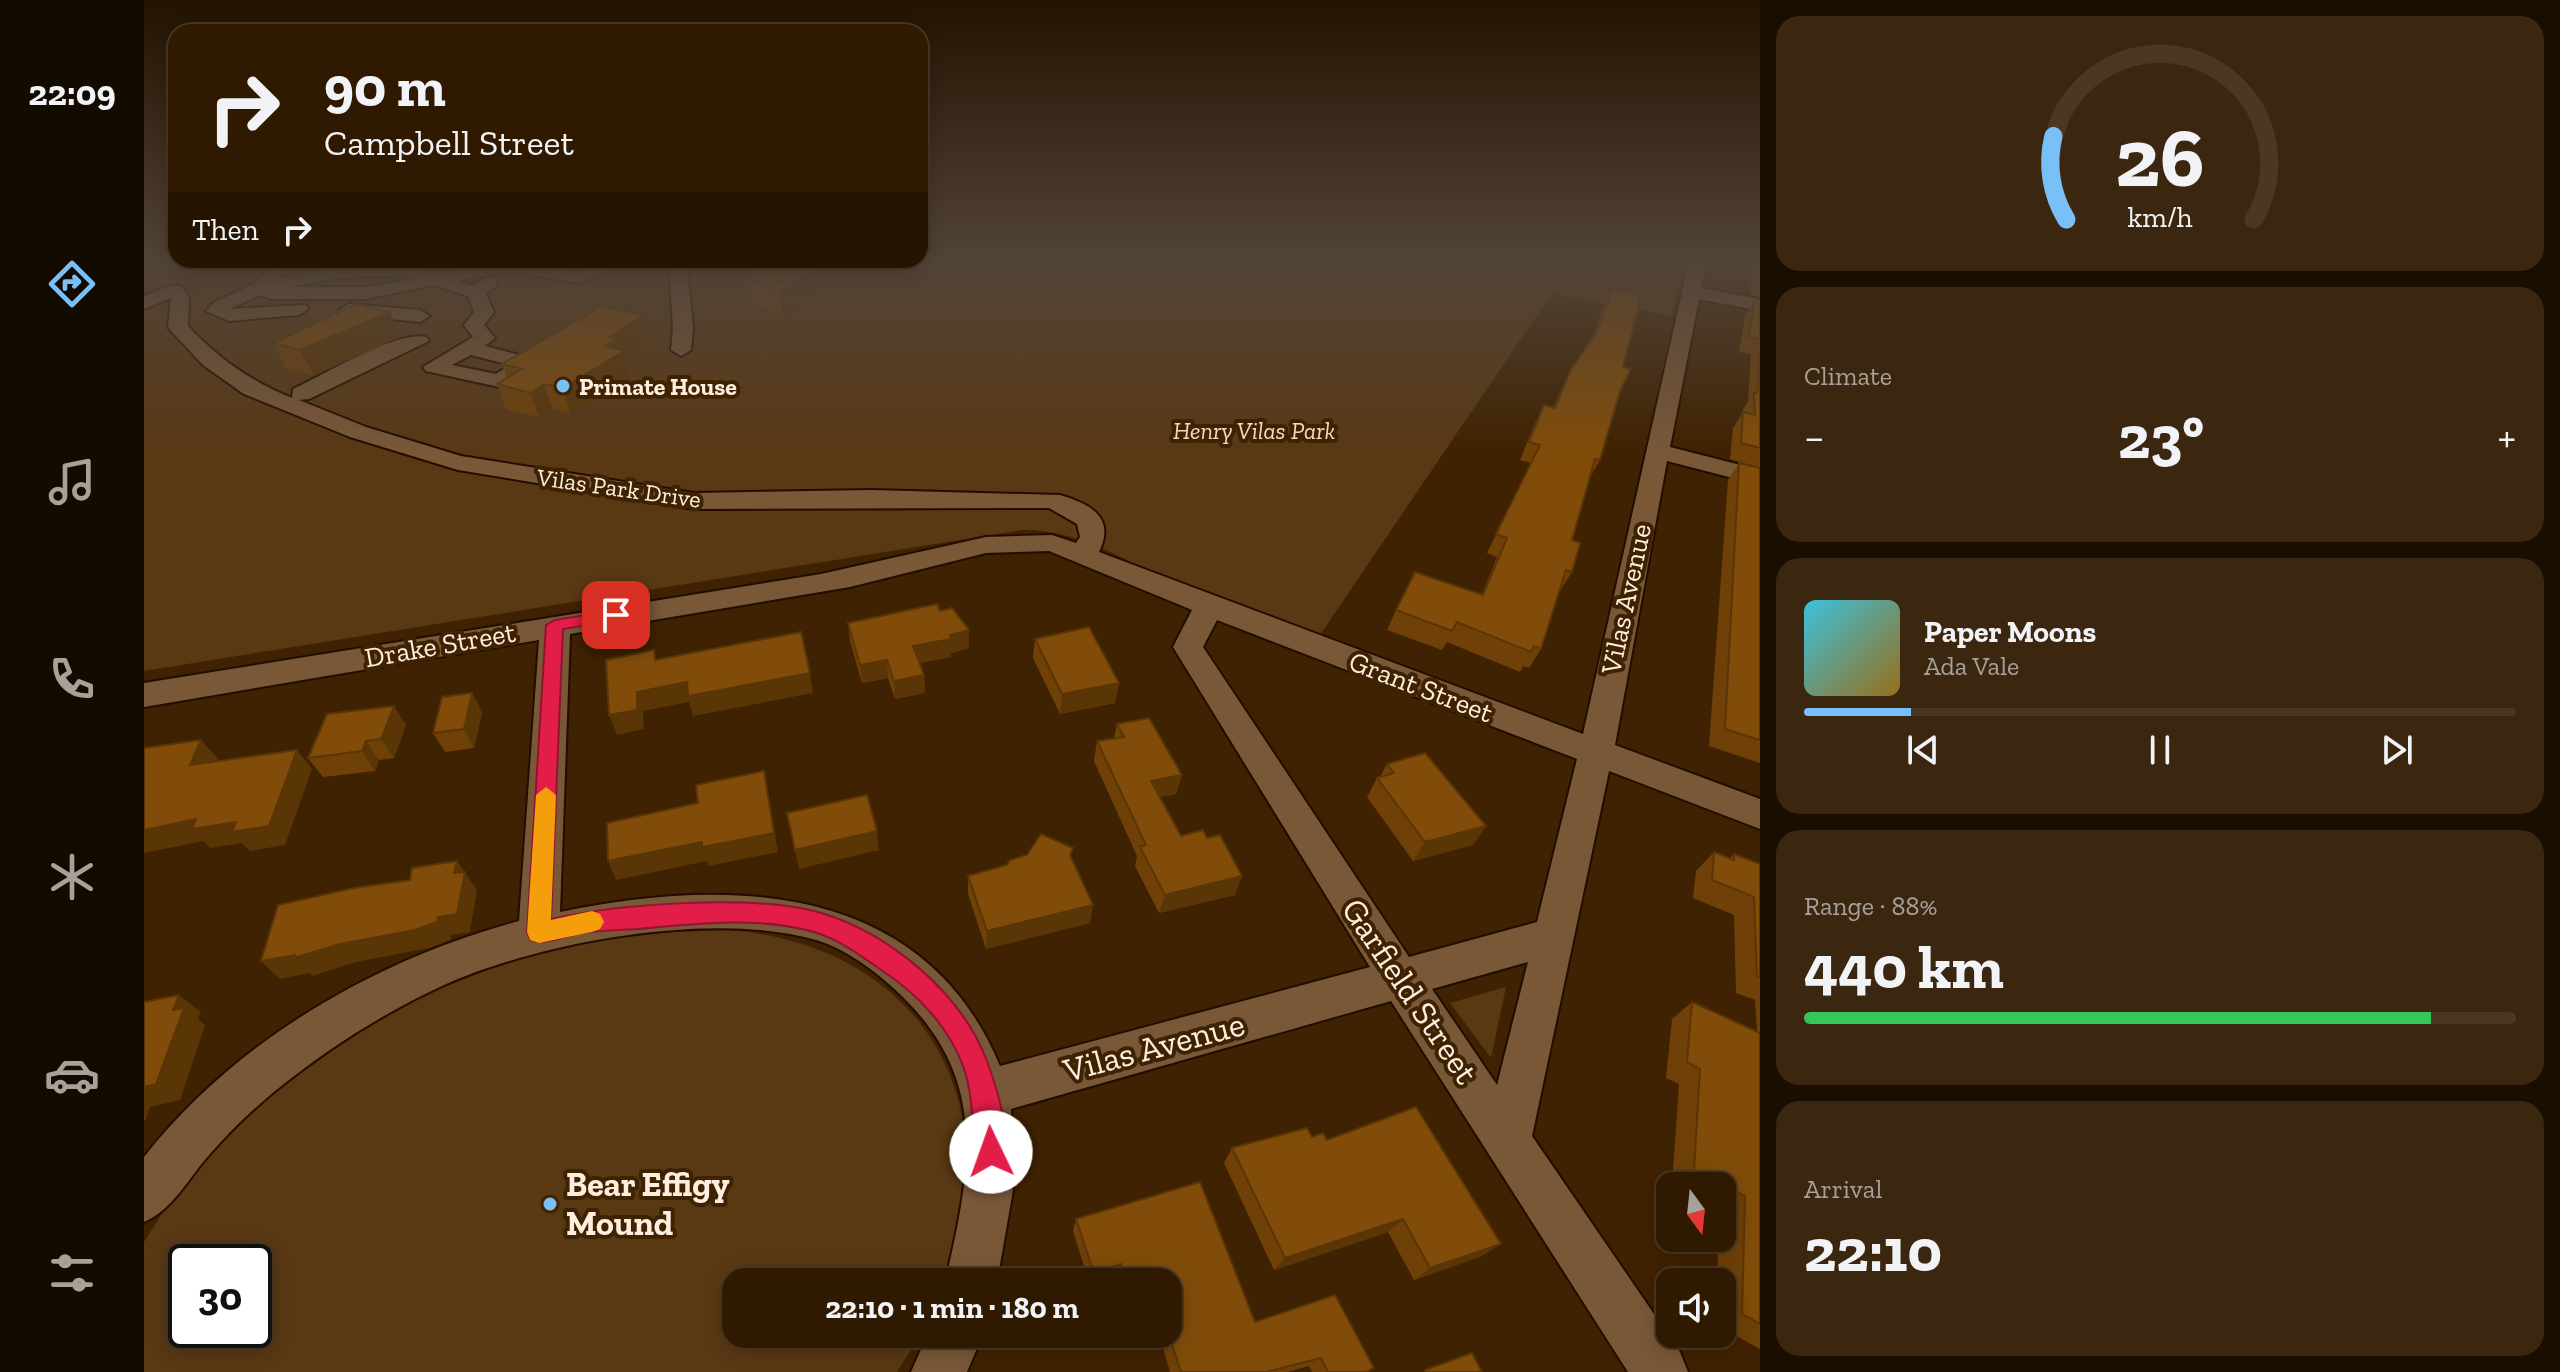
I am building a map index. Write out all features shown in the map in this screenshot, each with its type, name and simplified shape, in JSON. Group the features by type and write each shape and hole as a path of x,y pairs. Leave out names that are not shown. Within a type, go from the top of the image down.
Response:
{"street":[{"name":"Vilas Park Drive","path":"178,325 210,361 229,375 319,418 458,463 694,501 872,498 1051,500 1070,506 1090,521 1093,537 1083,557"},
{"path":"301,394 394,349 419,341 433,332 434,325"},
{"path":"419,341 465,350 485,338 474,325"},
{"path":"681,350 683,325"},
{"name":"Vilas Avenue","path":"1508,1138 1596,753 1626,595 1685,325"},
{"path":"1658,451 1760,478"},
{"name":"Drake Street","path":"144,695 831,580 1042,554 1083,557"},
{"name":"Grant Street","path":"1083,557 1760,814"},
{"name":"Garfield Street","path":"1209,606 1188,647 1660,1372"},
{"path":"539,932 555,625"},
{"path":"144,1197 162,1172 227,1103 288,1052 391,989 450,962 539,932 581,923 666,914 776,915 818,922 858,940 918,982 948,1015 971,1052 986,1093 991,1130 984,1224 974,1268"},
{"name":"Vilas Avenue","path":"986,1093 1554,936"},
{"path":"939,1372 950,1348"}],"green space":[{"name":"Henry Vilas Park","path":"144,325 1530,325 1320,635 1168,578 1080,540 1061,534 1022,530 144,671"},
{"path":"722,930 754,933 801,944 844,961 881,985 912,1014 937,1049 955,1089 965,1133 964,1219 949,1268 722,1268 722,1348 912,1348 897,1372 144,1372 144,1242 176,1191 232,1126 282,1077 398,1006 511,960 593,941 669,932"},
{"path":"1506,987 1491,1058 1450,1003"}],"building":[{"path":"311,325 359,325 300,350 273,343"},
{"path":"569,325 628,325 609,337 618,339 605,346 624,351 563,388 544,384 531,393 497,384 522,369 502,364"},
{"path":"1600,325 1634,325 1623,367 1631,369 1620,391 1600,460 1595,459 1572,540 1580,543 1572,572 1566,570 1541,649 1534,646 1531,652 1457,622 1452,631 1396,610 1415,572 1483,595 1507,538 1496,534 1540,445 1529,442 1544,405 1555,408 1570,371"},
{"path":"1751,325 1760,325 1760,339 1749,337"},
{"path":"1760,354 1760,448 1741,443 1743,412 1755,415 1754,393 1757,393"},
{"path":"1739,463 1760,468 1760,740 1725,729"},
{"path":"937,604 940,611 952,608 969,630 950,635 951,639 913,646 924,675 894,681 887,660 860,665 848,623"},
{"path":"1089,627 1119,683 1062,694 1035,639"},
{"path":"801,632 810,673 688,696 687,682 637,692 637,710 609,715 606,660 654,650 655,660"},
{"path":"472,693 464,729 433,733 442,697"},
{"path":"394,706 381,739 366,741 362,751 308,758 327,714"},
{"path":"1149,718 1182,775 1151,781 1181,836 1203,830 1207,838 1220,835 1242,876 1165,895 1140,847 1146,845 1097,741 1124,737 1117,724"},
{"path":"201,740 190,765 297,750 269,826 232,832 236,822 192,829 196,819 144,830 144,748"},
{"path":"1425,753 1486,826 1425,842 1377,778 1394,773 1387,764"},
{"path":"764,771 774,833 702,847 702,842 608,861 607,823 698,803 696,785"},
{"path":"867,795 877,831 795,850 787,813"},
{"path":"1041,834 1073,848 1070,855 1093,905 987,931 968,876 1007,865 1010,860 1027,855"},
{"path":"1714,852 1734,860 1734,854 1760,864 1760,977 1757,976 1754,897 1712,880"},
{"path":"457,861 454,873 465,872 457,914 438,917 437,922 415,930 340,944 294,958 295,955 261,961 278,905 354,888 410,880 412,868"},
{"path":"179,995 173,1010 184,1008 156,1084 144,1087 144,1002"},
{"path":"1692,1002 1760,1033 1760,1324 1742,1314 1745,1196 1736,1191 1736,1172 1694,1170 1700,1069 1687,1062"},
{"path":"1416,1107 1501,1244 1430,1268 1403,1219 1285,1258 1232,1148 1307,1128 1312,1137 1323,1133 1327,1140"},
{"path":"1200,1182 1255,1322 1335,1295 1374,1368 1366,1372 1328,1372 1321,1358 1266,1372 1181,1372 1173,1348 1182,1348 1182,1268 1122,1268 1121,1264 1092,1268 1076,1219"},
{"path":"1472,1353 1482,1372 1425,1370"}],"slow traffic":[{"path":"546,795 539,932 592,922"}],"place":[{"name":"Primate House","path":"563,386"},
{"name":"Bear Effigy Mound","path":"550,1204"}],"route":[{"path":"616,615 555,625 539,932 581,923 666,914 716,913 776,915 818,922 858,940 918,982 948,1015 971,1052 986,1093 991,1152"}]}
